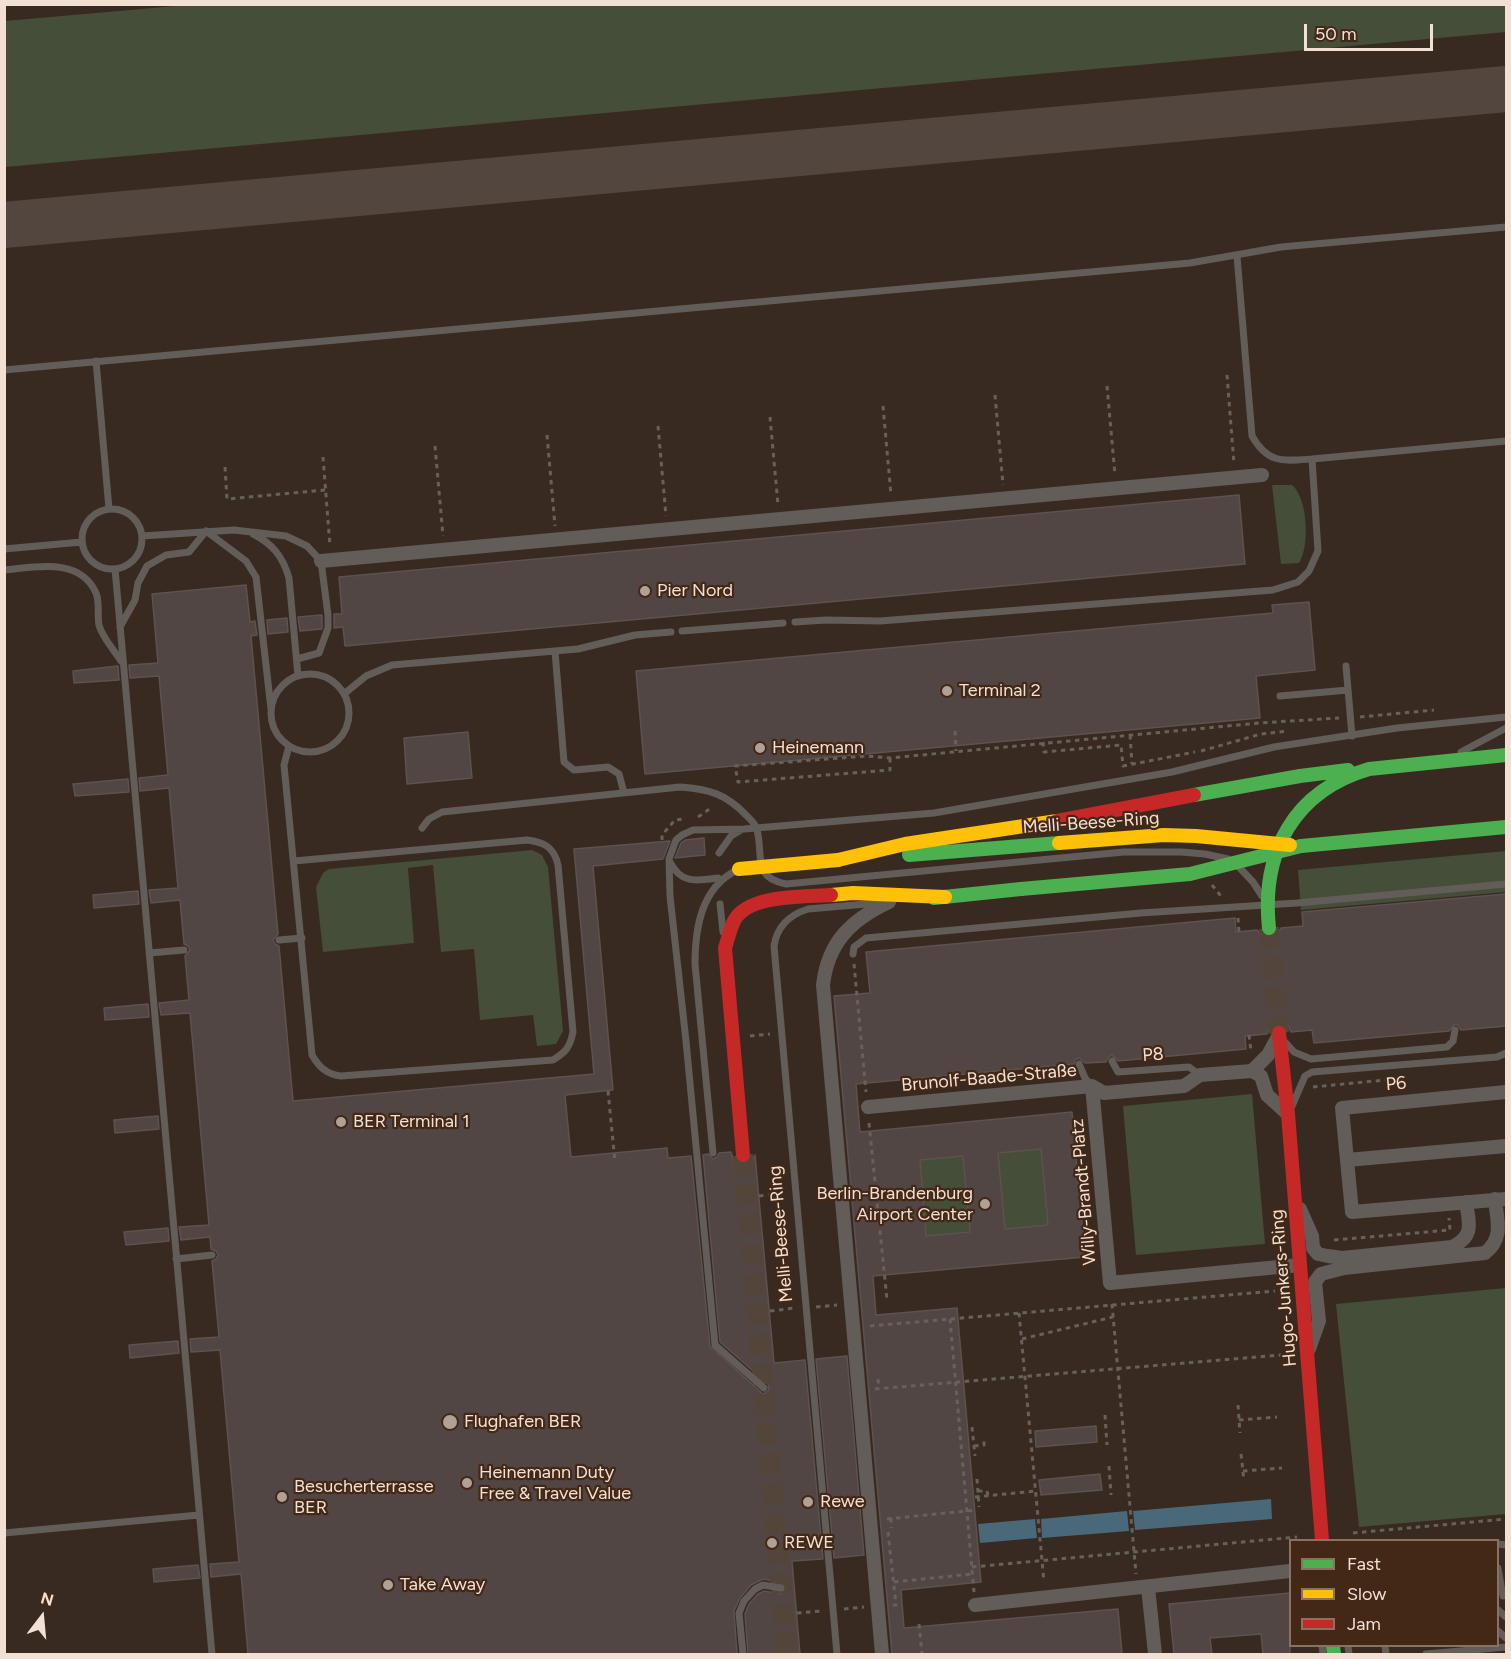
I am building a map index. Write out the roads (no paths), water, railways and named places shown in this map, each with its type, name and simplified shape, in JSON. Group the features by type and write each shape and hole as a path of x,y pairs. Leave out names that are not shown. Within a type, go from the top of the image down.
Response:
{"street":[{"path":"326,560 1262,475"},
{"path":"838,860 905,844 1057,821 1300,776 1506,755"},
{"path":"1269,928 1267,905 1269,874 1289,824 1299,810 1326,787 1369,769"},
{"name":"Melli-Beese-Ring","path":"743,1155 725,948 729,930 742,911 763,901 853,892 896,899 945,897 1190,874 1301,846 1506,827"},
{"name":"Melli-Beese-Ring","path":"739,869 1164,835 1301,846"},
{"path":"882,1654 823,985 828,960 840,938 860,918 896,899"},
{"path":"1280,1033 1268,1055 1252,1064 1261,1076 1267,1095 1288,1114"},
{"name":"Hugo-Junkers-Ring","path":"1280,1033 1322,1539"},
{"name":"Brunolf-Baade-Straße","path":"868,1107 1092,1086 1104,1093 1184,1086 1200,1075 1252,1064"},
{"name":"Willy-Brandt-Platz","path":"1092,1086 1110,1283 1300,1265"},
{"name":"P6","path":"1501,1199 1352,1212 1342,1108 1506,1092"},
{"path":"1347,1160 1506,1146"},
{"path":"1294,1197 1312,1236 1313,1248 1318,1254 1342,1258 1452,1247 1459,1244 1470,1228 1466,1202"},
{"path":"1307,1353 1319,1321 1315,1282 1321,1274 1344,1268 1485,1253 1497,1241 1501,1199"},
{"path":"975,1605 1289,1571"},
{"path":"1143,1587 1155,1654"}],"lane":[{"path":"4,370 1155,266 1237,256 1281,247 1506,227"},
{"path":"1237,256 1252,436 1259,449 1269,457 1285,460 1312,459 1506,441"},
{"path":"96,362 110,509"},
{"path":"795,622 880,621 1273,590 1298,582 1309,571 1318,551 1312,459"},
{"path":"110,509 128,513 140,527 142,536 142,546 138,555 124,567 115,569 97,565 85,551 82,542 86,524 92,517 110,509"},
{"path":"142,536 206,531 249,531 286,536 307,546 326,560 328,628 319,653 297,659"},
{"path":"119,628 135,600 138,583 147,566 166,555 189,552 206,531"},
{"path":"206,531 246,561 256,577 271,709 274,729 279,737 289,746 302,751 327,748 345,730 348,718 348,706 344,694 332,681 311,674 298,676 282,685 271,709"},
{"path":"249,531 276,549 285,563 289,578 298,676"},
{"path":"4,549 82,542"},
{"path":"4,570 48,566 69,568 87,579 97,594 99,627 122,663"},
{"path":"115,569 212,1654"},
{"path":"682,631 783,623"},
{"path":"344,694 366,676 392,665 578,649 635,635 671,632"},
{"path":"555,651 564,762 574,770 608,767 619,774 624,793"},
{"path":"1346,666 1352,736"},
{"path":"1280,696 1348,690"},
{"path":"764,1388 715,1345 670,896 669,860 676,840 693,830 744,829 934,813 1172,772 1274,747 1397,728 1506,717"},
{"path":"1445,760 1506,728"},
{"path":"289,746 284,765 312,1055 318,1066 330,1074 341,1076 553,1060 565,1053 570,1046 573,1032 558,865 556,856 550,847 538,841 527,840 294,861"},
{"path":"422,828 429,819 442,812 680,787 706,790 725,796 738,806 757,828 763,871 774,882 786,884 1124,852 1181,852 1222,857 1237,864 1253,882 1267,905"},
{"path":"719,853 731,836 744,829"},
{"path":"669,860 675,873 693,881 718,878"},
{"path":"713,1153 695,964 695,938 700,917 709,897 727,875 739,869"},
{"path":"853,954 854,947 866,938 1506,884"},
{"name":"Melli-Beese-Ring","path":"837,1654 774,946 784,922 792,915 808,909 896,899"},
{"path":"720,904 725,948"},
{"path":"279,940 302,938"},
{"path":"149,953 184,950"},
{"path":"1280,1033 1294,1052 1311,1059 1447,1047 1454,1041 1455,1030"},
{"path":"1288,1114 1305,1076 1312,1072 1497,1057 1506,1053"},
{"name":"P8","path":"1112,1061 1118,1072 1189,1067 1200,1075"},
{"path":"1079,1064 1085,1078 1092,1086"},
{"path":"176,1259 212,1255"},
{"path":"4,1533 199,1515"},
{"path":"1499,1579 1502,1596"},
{"path":"743,1654 740,1613 744,1601 755,1589 763,1585 781,1588"},
{"path":"1426,1654 1506,1647"}],"water":[{"path":"1271,1499 1272,1519 1135,1530 1133,1511"},
{"path":"1127,1511 1129,1531 1042,1538 1041,1519"},
{"path":"1035,1519 1037,1538 980,1543 978,1524"}],"tunnel":[{"path":"1269,928 1279,1033"},
{"path":"743,1155 787,1654"}],"place":[{"name":"Pier Nord","path":"645,591"},
{"name":"Terminal 2","path":"947,691"},
{"name":"Heinemann","path":"760,748"},
{"name":"BER Terminal 1","path":"341,1122"},
{"name":"Berlin-Brandenburg Airport Center","path":"985,1204"},
{"name":"Flughafen BER","path":"450,1422"},
{"name":"Heinemann Duty Free & Travel Value","path":"467,1483"},
{"name":"Besucherterrasse BER","path":"282,1497"},
{"name":"Rewe","path":"808,1502"},
{"name":"REWE","path":"772,1543"},
{"name":"Take Away","path":"388,1585"}]}
